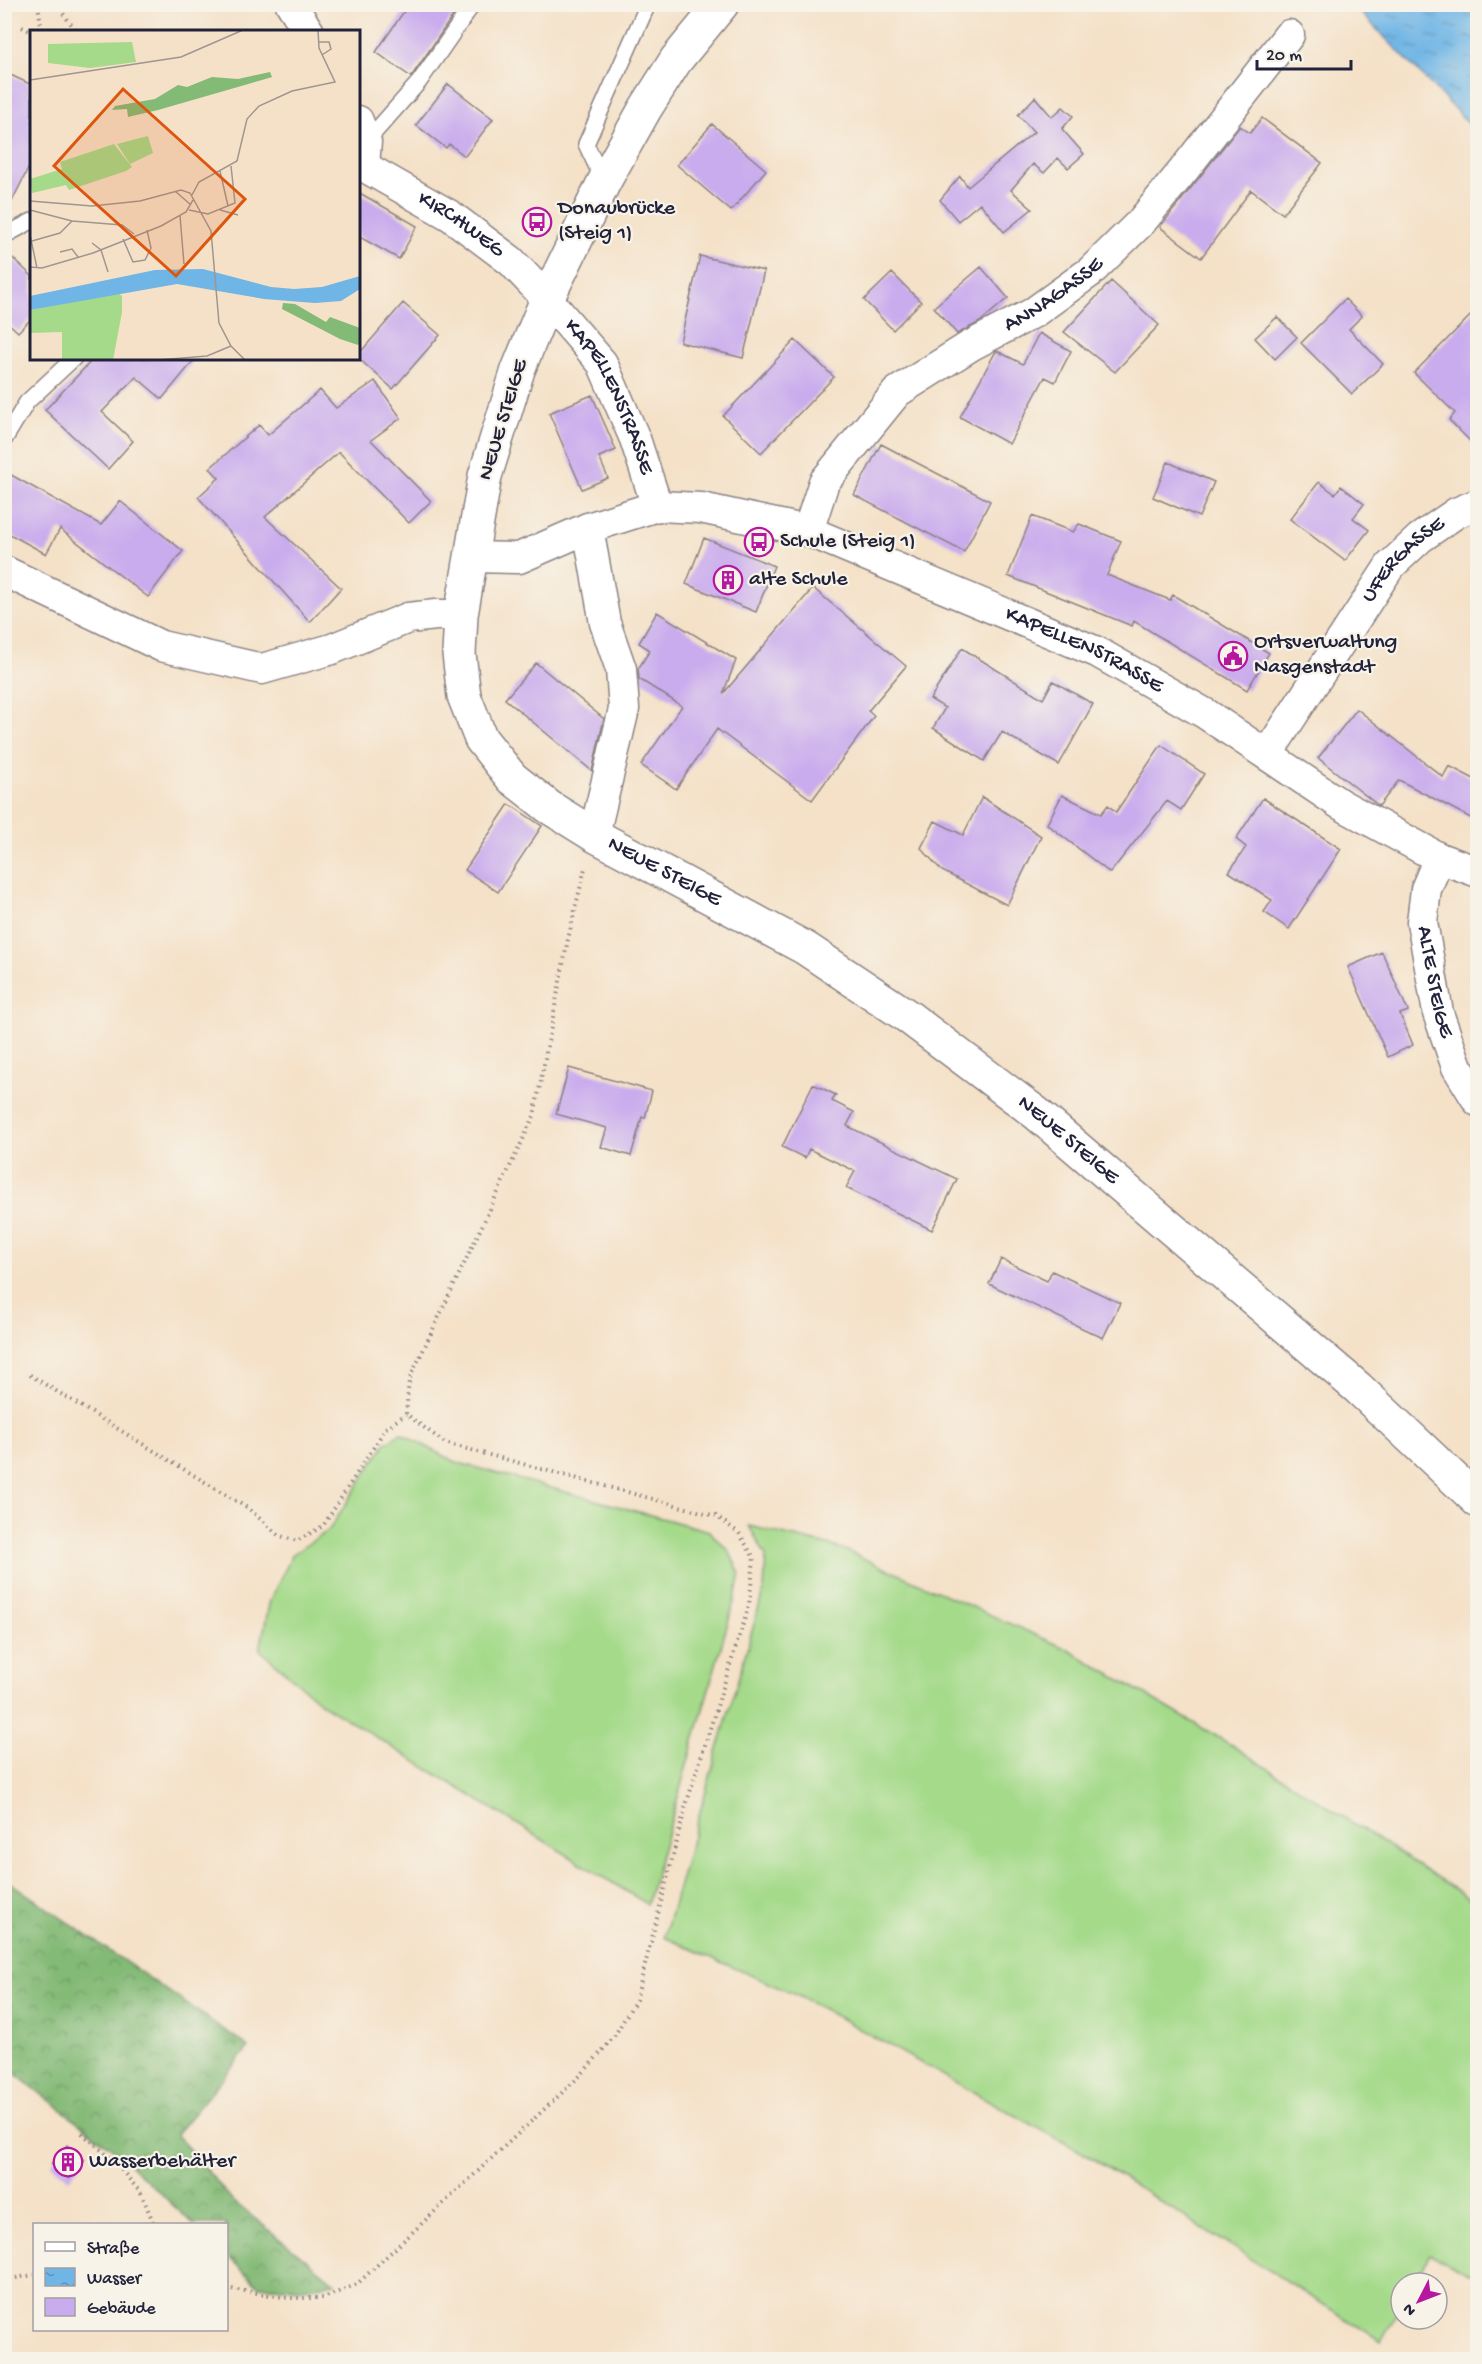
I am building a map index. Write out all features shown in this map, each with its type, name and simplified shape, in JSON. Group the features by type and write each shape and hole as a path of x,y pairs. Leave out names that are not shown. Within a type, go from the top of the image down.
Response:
{"main road":[{"name":"NEUE STEIGE","path":"722,4 676,60 604,182 547,299 518,370 485,476 461,615 459,654 464,696 480,739 512,778 549,807 594,835 805,948 907,1016 1036,1113 1358,1388 1478,1501"}],"street":[{"path":"291,4 308,30"},
{"name":"ANNAGASSE","path":"808,531 824,483 897,392 970,346 1033,313 1090,272 1141,222 1178,178 1288,35"},
{"name":"KIRCHWEG","path":"362,148 511,261 547,299"},
{"name":"KAPELLENSTRASSE","path":"547,299 602,363 635,439 657,506"},
{"name":"UFERGASSE","path":"1268,753 1390,566 1420,538 1456,513 1478,504"},
{"name":"KAPELLENSTRASSE","path":"470,557 519,558 588,528 657,506 701,507 808,531 1097,652 1206,714 1268,753 1340,804 1439,858 1478,872"},
{"path":"588,528 605,623 621,669 624,709 594,835"},
{"path":"4,571 162,646 262,669 332,650 408,618 461,615"},
{"name":"ALTE STEIGE","path":"1439,858 1426,889 1422,922 1438,1013 1457,1067 1478,1101"}],"lane":[{"path":"362,148 419,82 472,4"},
{"path":"604,182 586,144 648,4"},
{"path":"4,236 30,222"},
{"path":"4,440 27,402 72,360"}],"path":[{"path":"39,4 42,30"},
{"path":"56,4 76,30"},
{"path":"22,27 30,31"},
{"path":"30,1375 249,1509 278,1535 297,1540 323,1526 386,1428 406,1414 409,1380 534,1116 567,939 594,835"},
{"path":"228,2288 288,2298 324,2298 357,2284 582,2074 613,2038 636,2000 686,1805 749,1605 754,1558 738,1533 716,1516 445,1443 406,1414"},
{"path":"82,2133 113,2160 141,2193 154,2223"},
{"path":"4,2280 33,2275"}],"green space":[{"path":"401,1433 455,1462 709,1531 729,1551 740,1574 735,1598 647,1904 322,1704 260,1650 270,1600 293,1554 329,1530 385,1444"},
{"path":"749,1526 840,1548 1067,1649 1233,1746 1477,1903 1477,2277 1430,2254 1420,2271 1389,2271 1389,2327 1381,2341 1087,2155 807,2000 664,1937 764,1589 766,1556"},
{"path":"5,1879 249,2047 176,2134 233,2201 335,2283 297,2289 259,2286 228,2257 228,2223 192,2223 119,2154 5,2066"}],"water":[{"path":"1353,5 1477,5 1477,132 1366,18"}],"building":[{"path":"409,4 461,4 411,77 376,52"},
{"path":"4,72 30,84 30,165 4,217"},
{"path":"448,84 493,119 465,156 449,144 446,148 416,125"},
{"path":"1035,97 1052,117 1063,107 1073,116 1062,129 1084,154 1068,168 1058,158 1044,173 1033,164 1011,190 1032,209 1004,232 980,203 958,221 940,200 960,176 968,187 1034,132 1018,115"},
{"path":"1262,118 1322,163 1283,214 1251,190 1201,258 1160,227 1240,126 1250,133"},
{"path":"712,124 766,170 731,211 677,165"},
{"path":"360,193 417,226 399,259 360,237"},
{"path":"4,250 30,274 30,320 18,332 4,319"},
{"path":"700,256 764,271 743,358 680,342"},
{"path":"981,267 1008,298 980,322 957,334 934,307"},
{"path":"892,273 921,302 893,330 864,300"},
{"path":"1111,281 1159,325 1115,372 1064,332"},
{"path":"1345,299 1362,316 1349,329 1383,364 1352,394 1301,343"},
{"path":"403,303 440,335 393,389 360,360 360,353"},
{"path":"1478,308 1478,449 1449,420 1455,413 1414,373"},
{"path":"1277,317 1297,337 1275,359 1255,338"},
{"path":"1039,333 1071,351 1055,382 1045,377 1009,444 960,417 995,353 997,351 1023,364"},
{"path":"795,340 834,377 761,453 723,416"},
{"path":"92,360 194,360 162,399 136,377 102,412 133,441 108,469 45,410"},
{"path":"375,381 401,418 371,440 431,501 409,523 339,452 265,517 341,588 310,622 198,497 219,478 210,468 259,425 268,435 320,390 336,408"},
{"path":"592,395 616,450 599,457 608,478 582,489 549,413"},
{"path":"881,444 990,501 964,552 854,495"},
{"path":"1168,462 1214,482 1199,517 1153,497"},
{"path":"4,471 101,525 120,501 183,551 148,597 60,529 46,554 4,531"},
{"path":"1319,482 1335,494 1341,486 1364,504 1353,518 1369,530 1345,561 1290,519"},
{"path":"1032,516 1073,532 1079,524 1121,541 1107,575 1170,600 1173,595 1269,653 1247,690 1134,621 1132,626 1008,576"},
{"name":"alte Schule","path":"704,538 774,566 756,612 686,584"},
{"path":"813,588 906,666 868,711 874,716 812,800 717,729 676,789 641,765 682,706 639,679 638,669 650,650 639,643 657,612 736,660 723,694"},
{"path":"962,648 1043,699 1053,681 1093,704 1059,765 1002,732 984,761 933,728 945,708 930,699"},
{"path":"536,663 604,719 592,771 505,699"},
{"path":"1357,709 1443,777 1449,766 1478,781 1478,822 1399,780 1379,806 1318,758"},
{"path":"1161,745 1204,774 1181,810 1167,801 1110,873 1047,824 1062,795 1101,814 1108,805 1116,812"},
{"path":"982,797 1041,836 1007,905 942,871 921,848 935,821 963,835"},
{"path":"1263,798 1341,849 1289,929 1264,912 1272,900 1229,872 1246,847 1236,839"},
{"path":"509,804 542,826 498,892 465,870"},
{"path":"1382,952 1408,1011 1400,1014 1413,1045 1388,1057 1348,967"},
{"path":"569,1068 652,1091 631,1156 601,1147 607,1128 556,1114"},
{"path":"813,1084 836,1095 832,1101 854,1112 847,1126 957,1179 932,1230 846,1188 855,1171 809,1149 805,1158 782,1147"},
{"path":"1001,1259 1047,1281 1052,1271 1120,1303 1103,1338 989,1284"},
{"name":"Wasserbehälter","path":"67,2145 85,2160 69,2179 51,2164"}],"place":[{"name":"Donaubrücke (Steig 1)","path":"537,222"},
{"name":"Schule (Steig 1)","path":"759,542"},
{"name":"alte Schule","path":"728,580"},
{"name":"Ortsverwaltung Nasgenstadt","path":"1233,656"},
{"name":"Wasserbehälter","path":"68,2162"}]}
